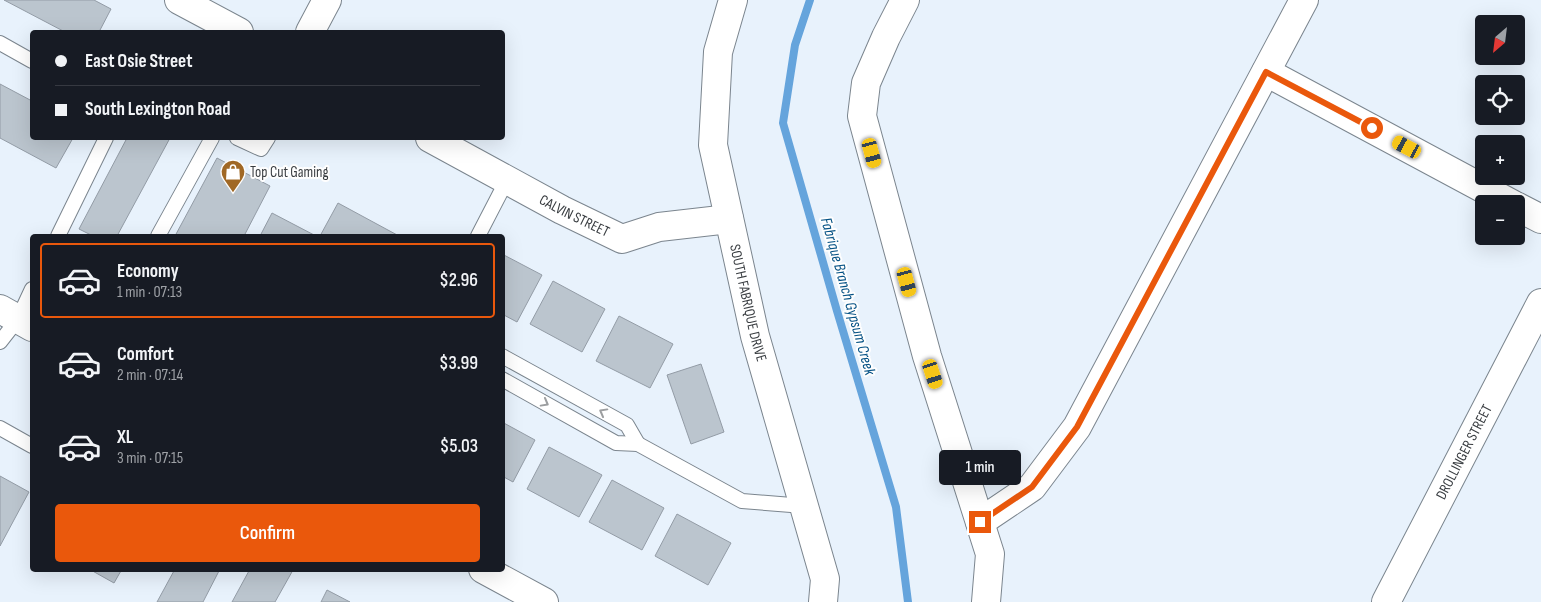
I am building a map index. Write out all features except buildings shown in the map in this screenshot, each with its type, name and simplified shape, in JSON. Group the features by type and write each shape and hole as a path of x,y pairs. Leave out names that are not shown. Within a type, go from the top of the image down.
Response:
{"street":[{"path":"179,0 235,30"},
{"path":"311,30 327,0"},
{"name":"SOUTH FABRIQUE DRIVE","path":"733,0 718,52 713,145 755,336 825,579 823,602"},
{"path":"905,0 866,83 862,116 927,356 990,554 986,602"},
{"path":"980,522 1032,487 1077,427 1304,0"},
{"path":"1266,72 1495,195"},
{"name":"CALVIN STREET","path":"434,140 562,210 622,239 659,227 729,218"},
{"path":"1525,211 1541,219"},
{"name":"DROLLINGER STREET","path":"1386,602 1541,303"},
{"path":"489,572 544,602"}],"lane":[{"path":"0,43 30,60"},
{"path":"59,234 105,140"},
{"path":"159,234 211,140"},
{"path":"241,140 261,150 267,140"},
{"path":"479,234 507,180"},
{"path":"0,342 17,318 30,293"},
{"path":"505,358 627,424 638,444"},
{"path":"517,388 527,370"},
{"path":"505,381 616,443 638,444 742,501 804,506"},
{"path":"0,428 30,445"}],"waterway":[{"name":"Fabrique Branch Gypsum Creek","path":"810,0 795,45 783,123 896,507 908,602"}],"place":[{"name":"Top Cut Gaming","path":"233,193"}],"route":[{"path":"980,522 1032,487 1077,427 1266,72 1372,128"}]}
